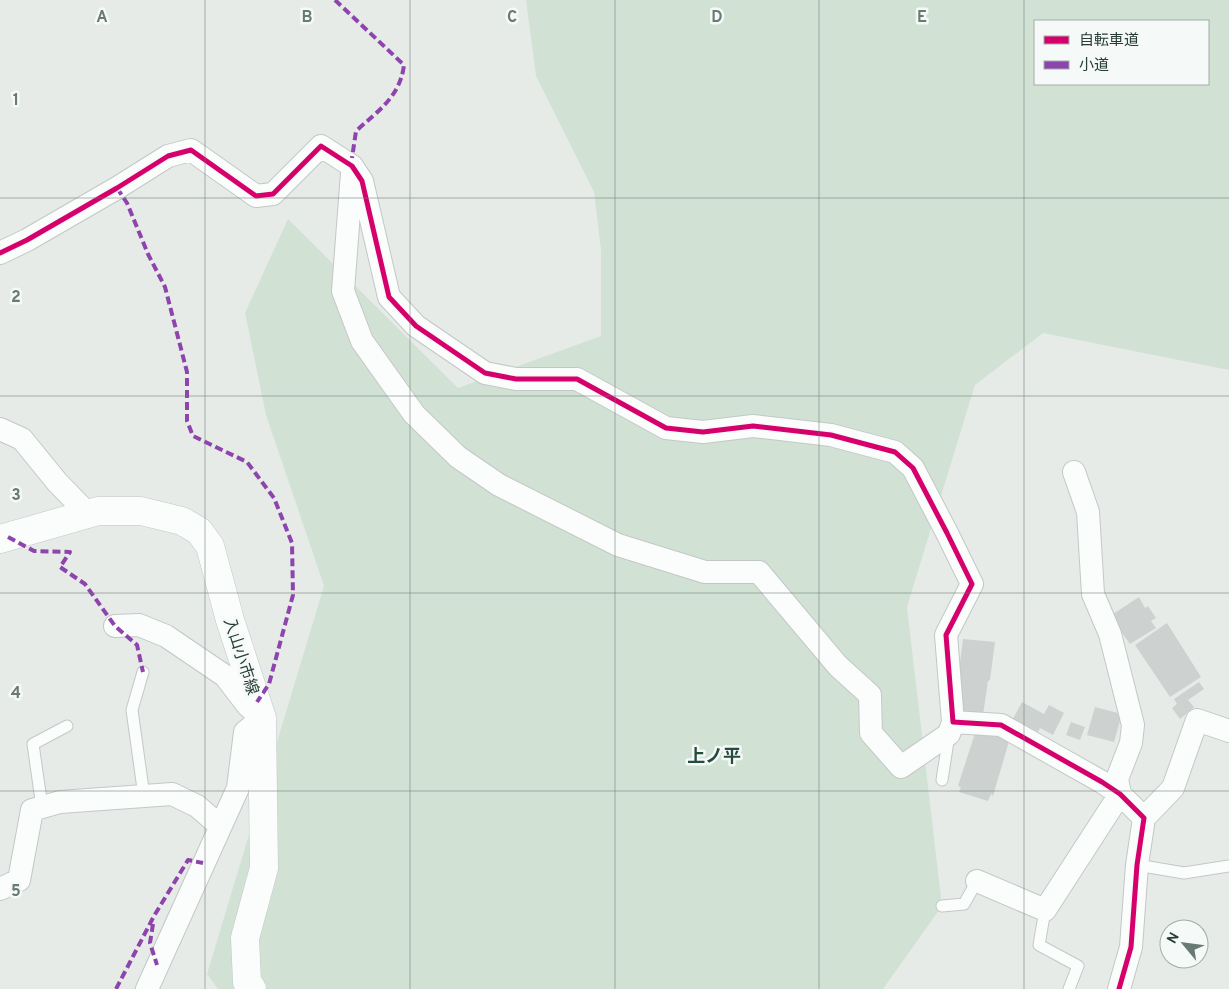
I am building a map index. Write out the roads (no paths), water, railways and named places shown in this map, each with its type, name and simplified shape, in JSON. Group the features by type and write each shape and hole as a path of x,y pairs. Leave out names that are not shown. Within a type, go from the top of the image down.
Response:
{"main road":[{"name":"入山小市線","path":"0,539 98,511 141,511 182,521 199,531 210,546 230,620 262,718 264,868 245,938 247,982 252,989"}],"street":[{"path":"0,253 27,240 168,156 191,150 256,196 274,194 321,146 352,166 362,181 389,297 416,326 485,373 516,379 577,379 666,428 703,432 753,426 831,435 895,452 913,468 972,584 946,635 951,728 939,742 901,767 871,733 870,694 838,666 759,572 706,572 618,545 500,485 452,451 414,414 362,341 343,291 352,166"},
{"path":"0,429 22,439 57,482 88,514"},
{"path":"977,881 1045,910 1120,794 1117,779 1131,743 1133,725 1110,634 1092,594 1088,512 1074,472"},
{"path":"115,626 138,625 166,636 225,676 248,706 262,718 245,732 238,788 147,989"},
{"path":"1119,989 1131,947 1137,865 1144,818 1173,788 1197,720 1229,731"},
{"path":"951,728 1001,725 1102,782 1120,794 1144,818"},
{"path":"0,889 19,880 32,810 42,807 60,802 172,794 198,806 220,826"}],"lane":[{"path":"142,672 132,710 144,796"},
{"path":"42,807 33,744 67,726"},
{"path":"942,780 951,728"},
{"path":"1137,865 1184,873 1229,866"},
{"path":"942,906 964,904 977,881"},
{"path":"1045,910 1039,945 1078,966 1069,989"}],"district":[{"name":"上ノ平","path":"714,756"}]}
